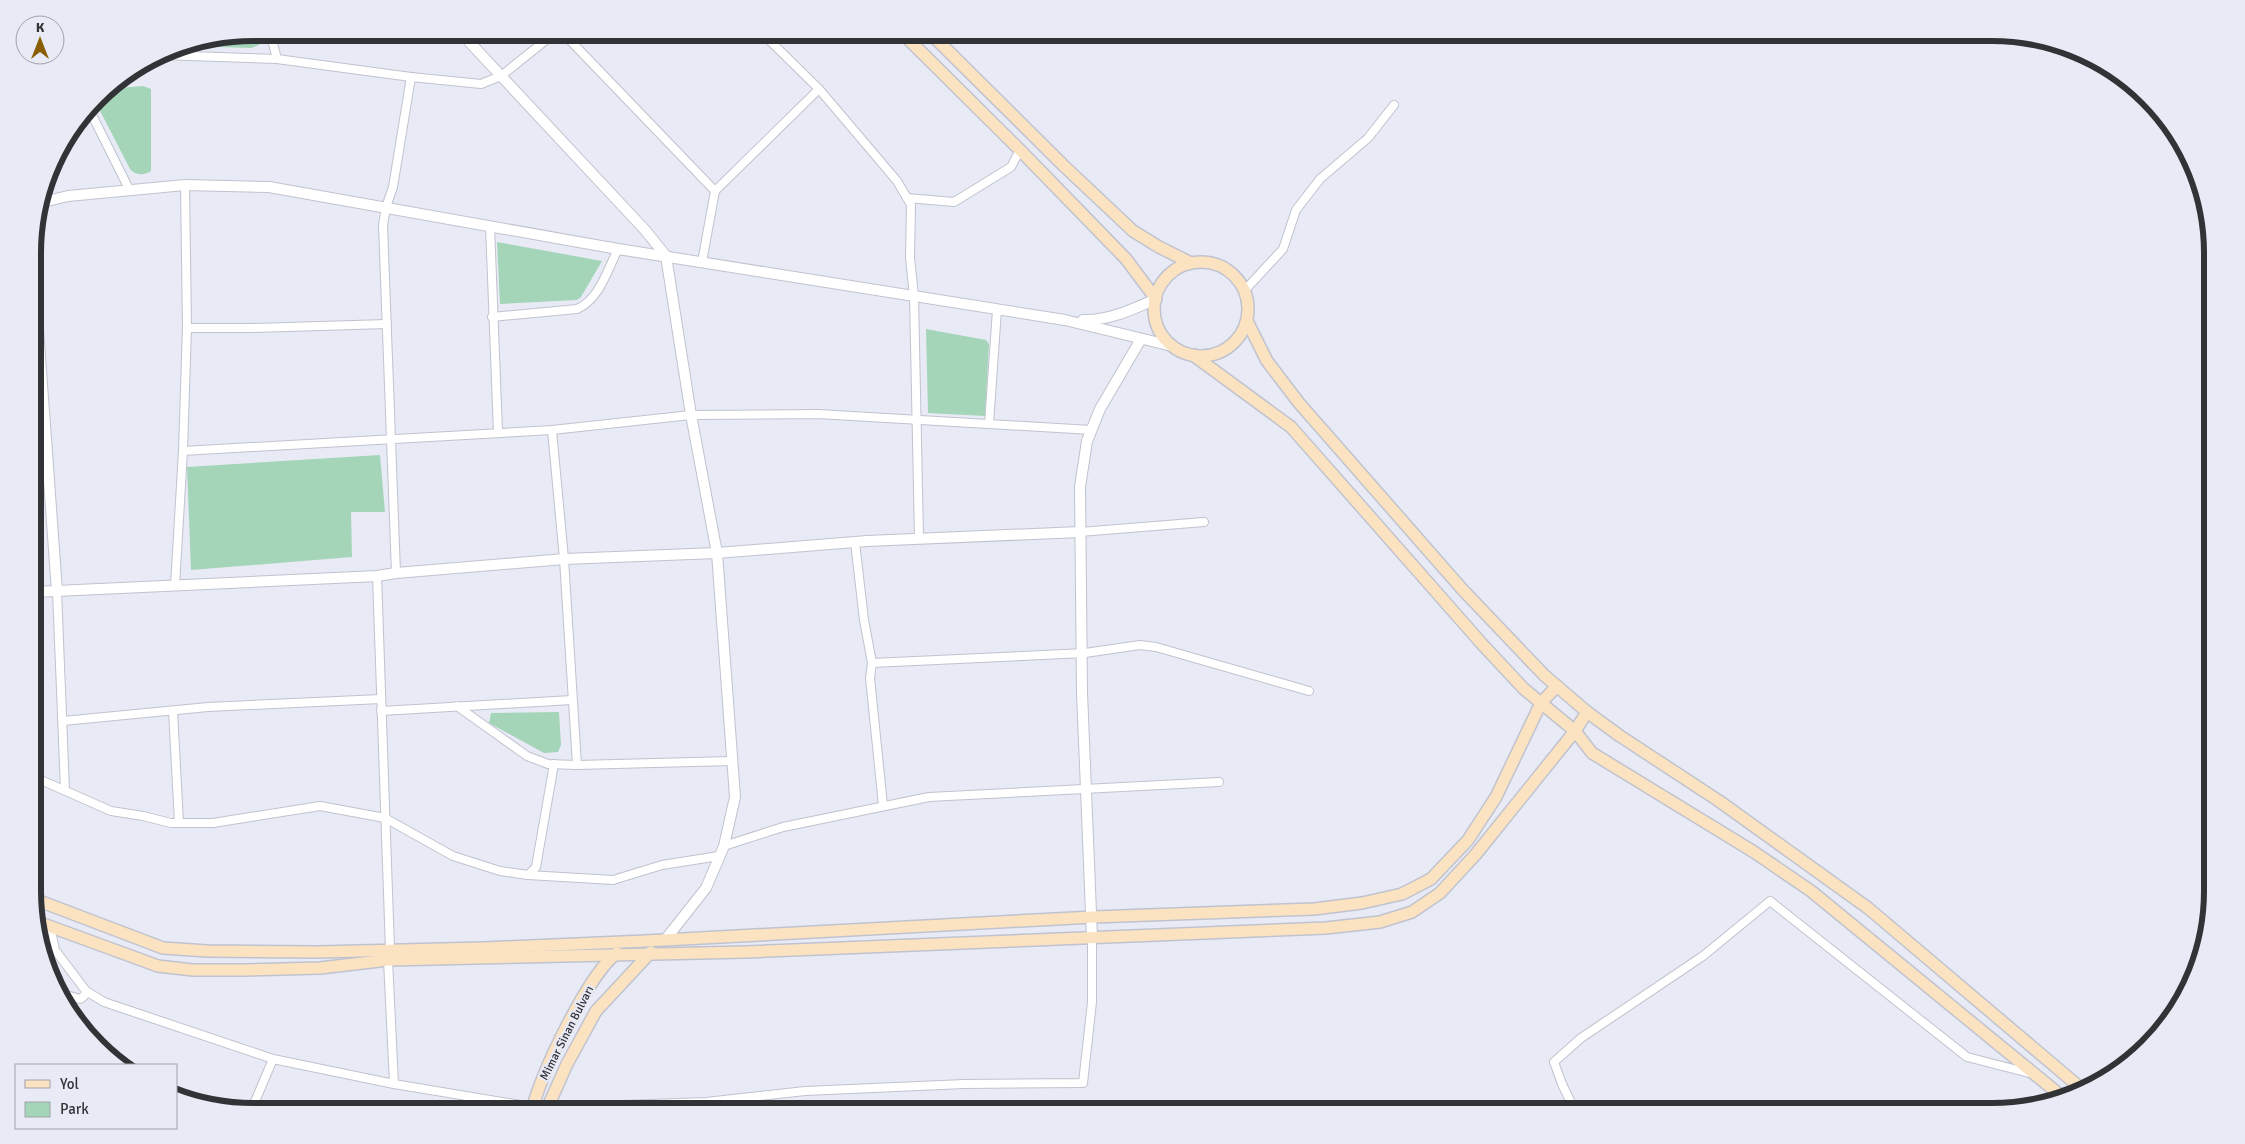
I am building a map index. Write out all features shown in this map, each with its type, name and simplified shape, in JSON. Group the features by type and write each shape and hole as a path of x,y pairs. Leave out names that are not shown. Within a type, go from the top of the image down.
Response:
{"main road":[{"path":"910,41 1126,259 1156,299"},
{"path":"938,41 1064,166 1133,231 1158,247 1191,262"},
{"path":"1191,262 1207,262 1223,267 1236,276 1245,290 1249,305 1247,321 1240,336 1229,347 1216,354 1193,355 1172,346 1162,335 1156,321 1154,306 1157,292 1165,278 1176,268 1191,262"},
{"path":"1247,321 1267,361 1299,403 1462,590 1544,675 1587,712 1719,801 1868,908 2077,1085"},
{"path":"1193,355 1290,427 1482,644 1524,689 1575,730 1592,752 1746,847 1810,891 2058,1092"},
{"path":"44,924 158,966 192,970 292,969 320,968 389,955 1092,917 1314,909 1362,903 1402,894 1431,879 1468,840 1496,798 1541,703 1557,686"},
{"path":"42,902 163,948 207,951 389,955 648,954 1326,928 1380,922 1412,912 1440,893 1476,854 1575,730 1587,712"},
{"name":"Mimar Sinan Bulvarı","path":"549,1103 567,1064 596,1011 648,954 665,940"},
{"name":"Mimar Sinan Bulvarı","path":"534,1103 549,1063 588,988 614,955 636,942"}],"street":[{"path":"272,41 276,59"},
{"path":"468,41 645,230 666,256 691,416 718,553 735,797 724,846 706,888 665,940"},
{"path":"177,56 276,59 480,84 501,76 545,41"},
{"path":"571,41 715,192"},
{"path":"770,41 819,89 896,181 911,205 910,258 914,296 918,420 919,538"},
{"path":"396,573 383,225 386,207 393,187 411,77"},
{"path":"702,262 715,192 819,89"},
{"path":"1245,290 1283,249 1296,210 1320,179 1368,138 1394,105"},
{"path":"92,116 130,189"},
{"path":"907,198 954,202 1011,167 1020,150"},
{"path":"175,586 183,451 187,328 185,185"},
{"path":"48,201 68,196 185,185 269,187 618,249 1065,320 1172,346"},
{"path":"490,226 492,317 498,432"},
{"path":"492,317 577,310 587,305 597,291 618,249"},
{"path":"1065,320 1096,320 1156,299"},
{"path":"989,424 997,310"},
{"path":"187,328 387,324"},
{"path":"686,1103 815,1090 964,1084 1083,1083 1092,1002 1092,917 1081,653 1080,487 1086,441 1100,409 1141,339"},
{"path":"41,404 57,591 65,790"},
{"path":"183,451 552,430 691,416 818,414 1091,430"},
{"path":"552,430 564,559 577,765"},
{"path":"41,592 377,576 564,559 718,553 855,542 1080,532 1204,522"},
{"path":"855,542 864,620 872,663 870,678 883,805"},
{"path":"377,576 394,1084"},
{"path":"872,663 1081,653 1140,645 1309,691"},
{"path":"63,721 173,711 381,699"},
{"path":"381,711 572,700"},
{"path":"457,706 527,756 554,764 732,761"},
{"path":"173,711 179,823"},
{"path":"528,875 536,867 554,764"},
{"path":"41,779 111,811 179,823 212,823 320,806 385,818 454,856 500,871 528,875 613,880 662,865 720,856"},
{"path":"724,846 783,827 929,797 1220,782"},
{"path":"1571,1103 1554,1062 1581,1038 1703,956 1770,901 1967,1057 2039,1076"},
{"path":"50,926 55,950 86,990 104,1002 273,1059 499,1103"},
{"path":"69,996 80,999 84,996 86,990"},
{"path":"254,1103 273,1059"}],"green space":[{"path":"262,41 259,45 251,48 205,47 226,43"},
{"path":"143,86 151,89 151,171 145,174 134,173 130,169 99,108 121,88"},
{"path":"497,242 602,261 581,297 577,300 500,304"},
{"path":"926,329 986,340 989,344 985,416 928,413"},
{"path":"380,455 385,512 351,512 352,557 191,570 187,467"},
{"path":"559,712 561,745 558,752 544,753 489,723 491,713"}]}
